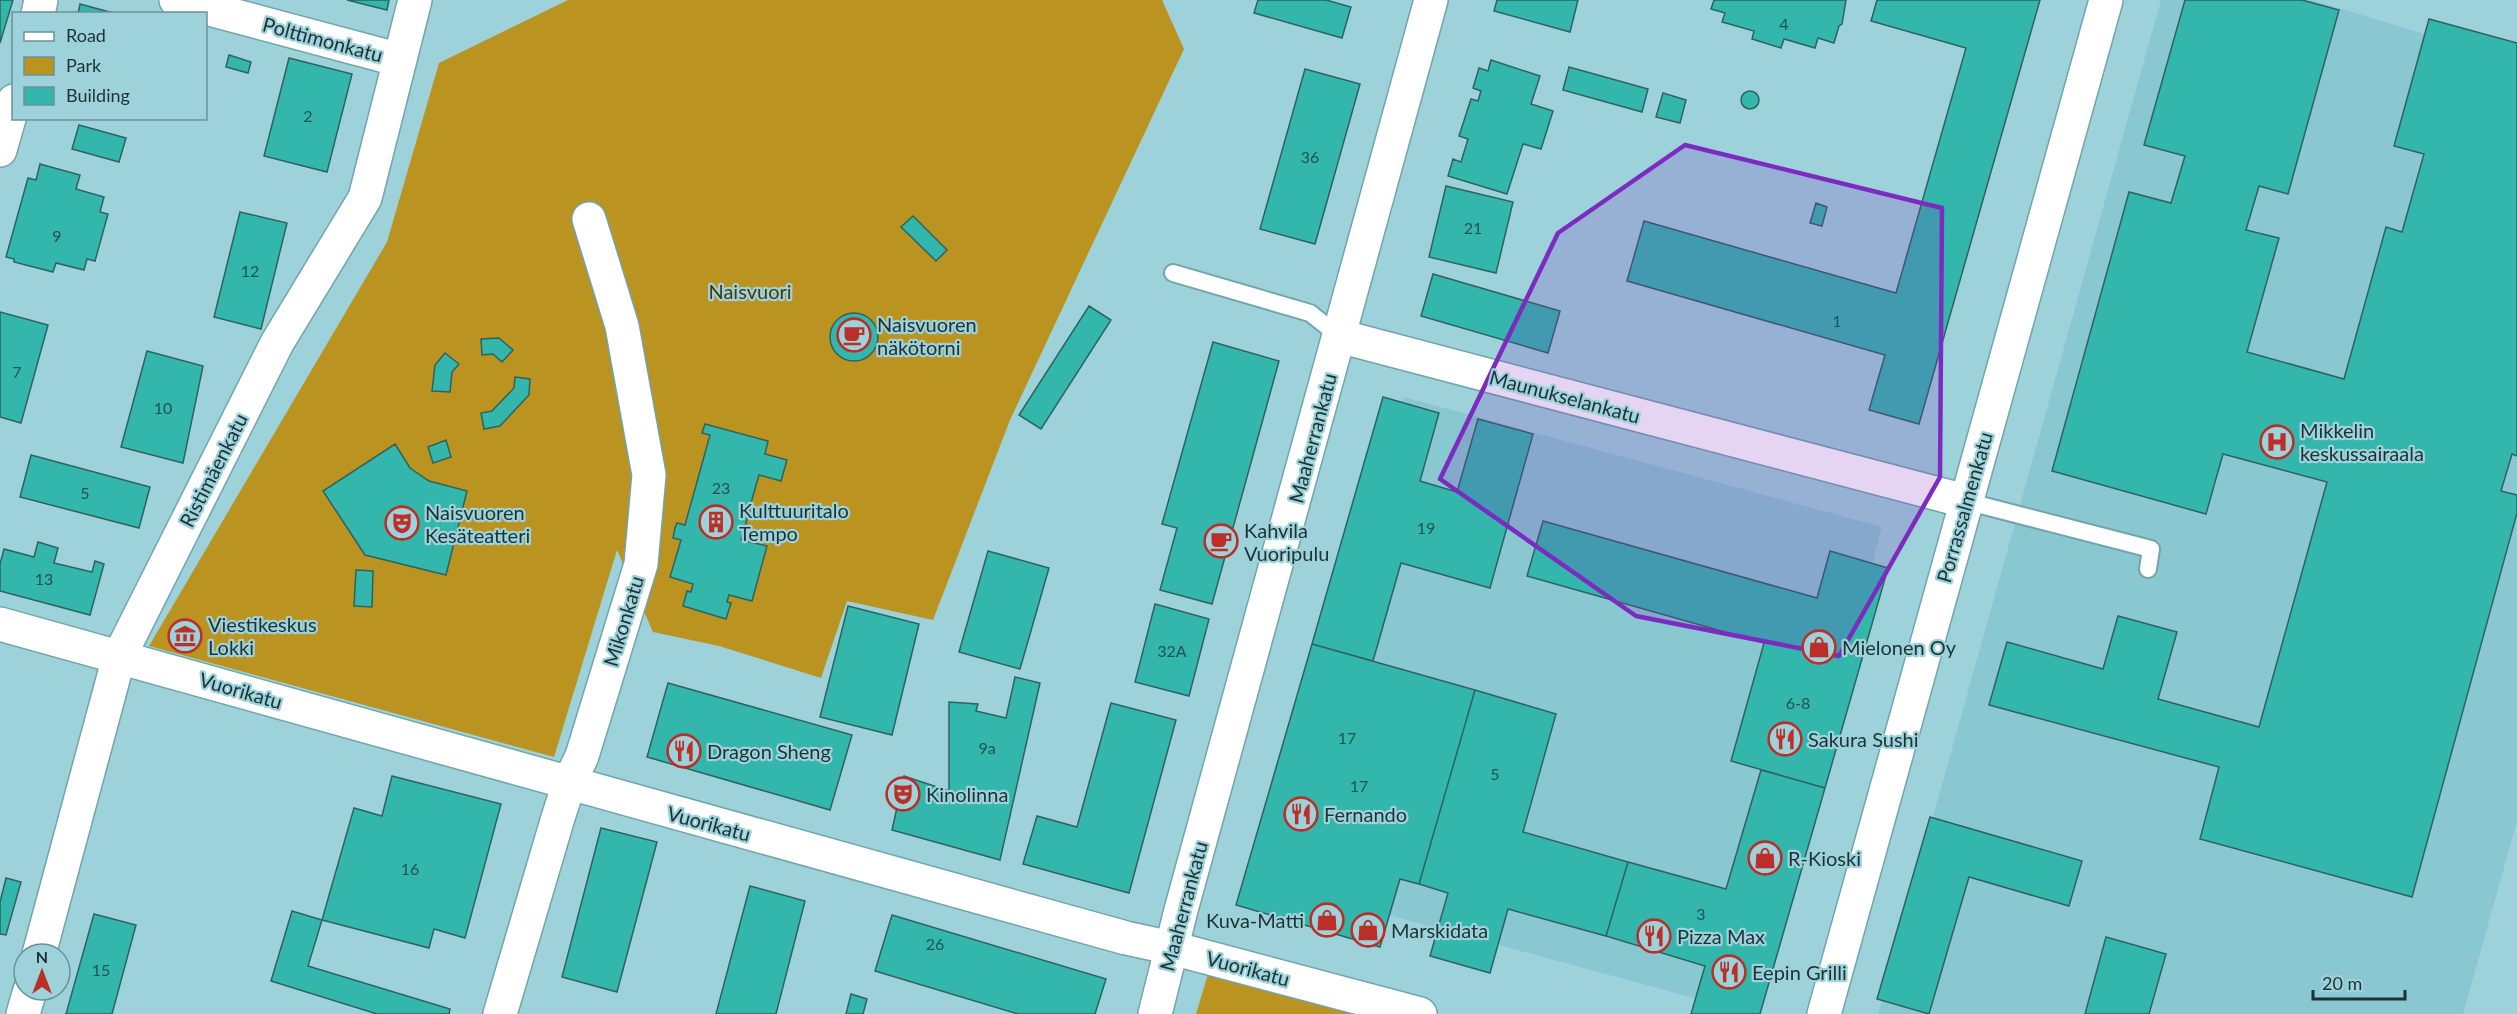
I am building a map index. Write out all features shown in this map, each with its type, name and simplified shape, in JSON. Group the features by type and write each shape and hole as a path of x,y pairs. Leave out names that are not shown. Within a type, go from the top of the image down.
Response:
{"street":[{"name":"Polttimonkatu","path":"176,0 400,60"},
{"name":"Ristimäenkatu","path":"42,942 119,657 277,343 365,198 415,0"},
{"name":"Maaherrankatu","path":"1155,1014 1431,0"},
{"name":"Porrassalmenkatu","path":"1824,1014 2106,0"},
{"path":"0,150 12,108"},
{"name":"Mikonkatu","path":"500,1014 569,783 582,756 641,564 649,475 622,326 589,219"},
{"name":"Maunukselankatu","path":"1339,336 1965,501"},
{"name":"Vuorikatu","path":"0,624 1126,938 1172,948 1420,1014"}],"lane":[{"name":"Maunukselankatu","path":"1173,273 1310,313 1339,336"},
{"path":"1965,501 2151,549 2148,569"}],"highlighted area":[{"path":"1685,145 1942,208 1940,477 1839,656 1636,616 1440,479 1558,233"}],"shaded area":[{"name":"Mikkelin keskussairaala","path":"2161,0 2312,0 2517,62 2517,821 2463,1014 1878,1014"},
{"path":"1404,397 1882,527 1749,1013 1271,883"}],"green space":[{"name":"Naisvuori","path":"568,0 1162,0 1184,49 1010,420 933,620 847,601 821,678 719,646 653,632 617,550 554,757 149,646 387,242 439,63"},
{"path":"1208,974 1354,1014 1196,1014"}],"building":[{"path":"0,0 13,0 0,43"},
{"path":"347,0 389,0 387,10"},
{"path":"1258,0 1326,0 1351,7 1342,38 1254,13"},
{"path":"1497,0 1578,0 1570,32 1494,11"},
{"path":"1714,0 1846,0 1842,24 1839,26 1834,43 1818,38 1815,48 1784,39 1781,48 1752,39 1754,31 1722,22 1725,13 1711,9"},
{"path":"1877,0 2040,0 1919,424 1869,410 1885,355 1627,281 1644,221 1896,293 1966,48 1871,21"},
{"path":"2185,0 2302,0 2339,10 2288,194 2259,186 2246,230 2279,238 2247,352 2344,379 2386,227 2402,232 2424,154 2394,146 2429,19 2517,43 2517,456 2512,454 2501,491 2517,495 2517,513 2412,897 2200,839 2219,767 1989,705 2007,642 2103,669 2118,616 2177,632 2158,699 2259,727 2327,482 2223,454 2206,514 2052,471 2129,192 2171,203 2185,156 2144,145"},
{"path":"80,4 110,12 78,12"},
{"path":"229,55 251,62 248,73 226,67"},
{"path":"289,58 352,74 327,172 264,156"},
{"path":"1491,60 1540,76 1531,104 1553,111 1541,149 1523,144 1507,194 1448,176 1453,159 1461,162 1468,139 1459,136 1471,99 1478,101 1481,91 1473,88 1479,68 1488,71"},
{"path":"1569,67 1648,89 1642,112 1563,90"},
{"path":"1305,69 1360,84 1315,244 1260,229"},
{"path":"1750,91 1756,94 1759,100 1756,106 1750,109 1744,106 1741,100 1744,94"},
{"path":"1663,93 1686,100 1680,123 1656,117"},
{"path":"79,125 126,138 119,162 72,149"},
{"path":"40,164 80,175 76,189 104,197 100,212 108,214 95,261 87,259 84,270 56,263 53,272 14,262 14,259 6,257 28,178 36,180"},
{"path":"1446,186 1513,202 1496,273 1429,257"},
{"path":"1816,203 1827,207 1822,226 1810,223"},
{"path":"240,212 287,223 261,329 214,317"},
{"path":"913,216 947,250 936,261 901,227"},
{"path":"1433,274 1560,311 1548,353 1421,316"},
{"path":"1089,306 1111,320 1041,429 1019,415"},
{"path":"0,312 48,325 21,423 0,417"},
{"name":"Naisvuoren näkötorni","path":"854,313 871,320 878,337 871,354 854,361 837,354 830,337 837,320"},
{"path":"499,338 513,350 502,362 493,354 482,355 481,339"},
{"path":"1213,342 1279,361 1212,604 1160,590 1177,528 1162,524"},
{"path":"147,351 203,366 183,463 121,447"},
{"path":"445,353 459,364 452,372 450,392 432,391 435,365"},
{"path":"515,377 530,379 529,395 500,426 484,429 481,413 492,411 514,388"},
{"path":"1383,397 1439,413 1420,481 1457,492 1478,419 1533,434 1490,588 1401,563 1373,661 1312,644"},
{"name":"Kulttuuritalo Tempo","path":"705,424 768,441 765,454 787,460 781,481 759,475 749,510 758,513 757,519 748,516 741,540 767,546 752,601 729,595 727,602 731,603 726,619 683,606 687,591 691,592 693,584 670,577 681,540 673,538 675,528 677,523 685,525 710,435 702,433"},
{"path":"446,440 451,457 433,463 428,447"},
{"name":"Naisvuoren Kesäteatteri","path":"395,444 410,468 429,481 467,491 446,575 365,555 323,491"},
{"path":"31,455 150,487 139,528 20,497"},
{"path":"1543,521 1817,598 1830,551 1888,568 1825,788 1731,761 1764,643 1527,576"},
{"path":"38,542 58,548 54,563 92,572 95,561 104,564 90,615 0,591 0,564 4,549 34,557"},
{"path":"988,551 1049,568 1020,669 959,652"},
{"path":"356,570 373,571 372,607 354,606"},
{"path":"1155,604 1209,619 1189,696 1135,682"},
{"path":"848,606 919,624 892,735 820,717"},
{"path":"1312,644 1475,690 1419,884 1400,879 1380,947 1236,905"},
{"path":"1015,677 1040,683 1000,860 892,830 904,776 949,791 949,702 978,704 976,711 1006,718"},
{"path":"668,683 852,735 830,810 647,757"},
{"path":"1475,690 1556,714 1523,832 1628,862 1606,936 1508,909 1490,973 1430,956 1448,893 1419,884"},
{"path":"1111,703 1176,720 1129,893 1023,864 1037,816 1077,827"},
{"path":"1761,770 1825,788 1760,1014 1691,1014 1705,966 1606,936 1628,862 1726,889"},
{"path":"392,776 501,804 465,938 434,929 429,948 322,920 354,808 382,816"},
{"path":"1930,817 2082,861 2069,906 1969,877 1929,1014 1877,999"},
{"path":"601,828 657,842 617,992 562,977"},
{"path":"6,878 21,882 6,935 0,934 0,902"},
{"path":"750,886 805,901 776,1014 716,1014"},
{"path":"292,911 322,920 308,966 450,1009 449,1014 377,1014 271,981"},
{"path":"94,914 136,925 112,1014 66,1014 69,1002 72,1002 72,993"},
{"path":"892,915 1106,979 1095,1014 1018,1014 875,971"},
{"path":"2106,937 2166,954 2149,1014 2085,1014"},
{"path":"851,994 867,999 863,1014 846,1014"}],"place":[{"name":"Naisvuoren näkötorni","path":"854,335"},
{"name":"Mikkelin keskussairaala","path":"2277,442"},
{"name":"Kulttuuritalo Tempo","path":"716,522"},
{"name":"Naisvuoren Kesäteatteri","path":"402,523"},
{"name":"Kahvila Vuoripulu","path":"1221,541"},
{"name":"Viestikeskus Lokki","path":"185,636"},
{"name":"Mielonen Oy","path":"1819,647"},
{"name":"Sakura Sushi","path":"1785,739"},
{"name":"Dragon Sheng","path":"684,751"},
{"name":"Kinolinna","path":"903,794"},
{"name":"Fernando","path":"1301,814"},
{"name":"R-Kioski","path":"1765,858"},
{"name":"Kuva-Matti","path":"1327,920"},
{"name":"Marskidata","path":"1368,930"},
{"name":"Pizza Max","path":"1654,936"},
{"name":"Eepin Grilli","path":"1729,972"}]}
